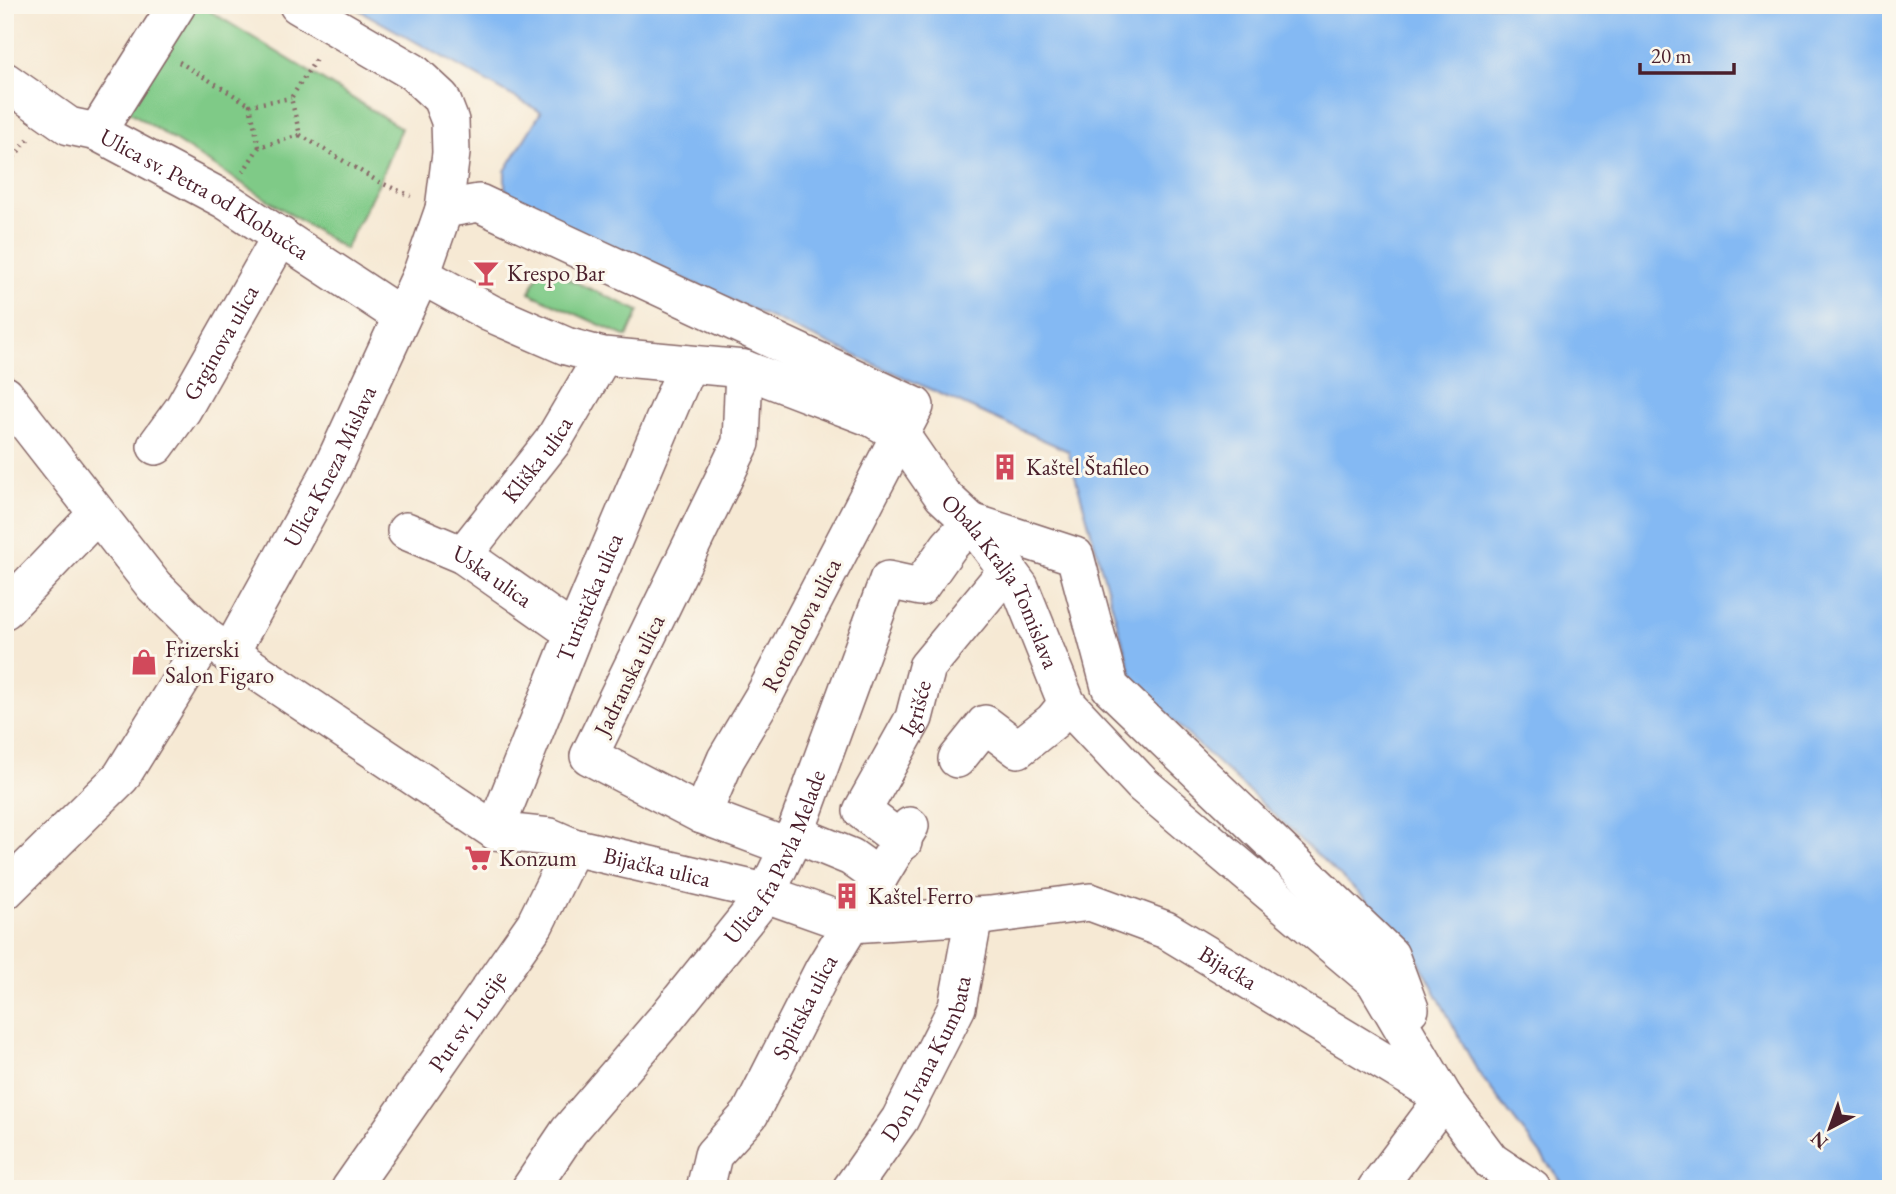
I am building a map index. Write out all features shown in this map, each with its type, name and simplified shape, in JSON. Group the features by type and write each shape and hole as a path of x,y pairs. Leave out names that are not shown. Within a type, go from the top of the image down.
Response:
{"street":[{"path":"97,132 177,5"},
{"path":"298,5 413,72 442,98 450,121 451,153 444,209 421,275"},
{"name":"Ulica sv. Petra od Klobučca","path":"5,81 69,127 97,132 225,200 401,316"},
{"name":"Rotondova ulica","path":"444,209 479,203 915,406 766,692 726,759 702,816"},
{"name":"Grginova ulica","path":"156,446 183,409 281,236"},
{"name":"Ulica Kneza Mislava","path":"5,891 121,777 218,647 332,468 421,275"},
{"name":"Obala Kralja Tomislava","path":"421,275 490,313 566,346 603,356 744,369 872,418 900,433 942,495 971,523 1020,587 1067,704 1143,785 1375,981 1444,1098"},
{"name":"Kliška ulica","path":"463,555 553,442 603,356"},
{"name":"Turistička ulica","path":"495,831 574,633 688,364"},
{"name":"Jadranska ulica","path":"744,369 741,443 589,756 702,816 782,845 795,834"},
{"name":"Bijačka ulica","path":"5,396 154,586 218,647 495,831 550,837 573,847 766,894 850,924 982,915"},
{"path":"5,610 97,514"},
{"path":"971,523 1075,556 1110,687 1390,955 1444,1098 1491,1161 1533,1189"},
{"name":"Ulica fra Pavla Melade","path":"530,1189 569,1131 667,1017 766,894 795,834 888,580 920,587 949,546 971,523"},
{"name":"Uska ulica","path":"406,531 463,555 574,633"},
{"name":"Igrišće","path":"906,834 862,811 914,718 927,667 1008,569"},
{"path":"957,760 985,724 1018,749 1053,721 1067,704"},
{"path":"795,834 851,858 878,877"},
{"name":"Splitska ulica","path":"710,1189 706,1185 713,1155 750,1114 850,924 864,909 878,877 906,834"},
{"name":"Put sv. Lucije","path":"350,1189 535,924 573,847"},
{"name":"Bijaćka","path":"982,915 1090,902 1166,930 1444,1098"},
{"name":"Don Ivana Kumbata","path":"851,1189 900,1119 957,1007 982,915"},
{"path":"1376,1189 1444,1098"}],"path":[{"path":"337,26 291,98 300,135 379,182 444,209"},
{"path":"151,44 250,105 291,98"},
{"path":"250,105 259,147"},
{"path":"225,200 259,147 300,135"}],"green space":[{"path":"193,5 200,5 401,128 379,182 345,249 127,110"},
{"path":"542,267 639,311 627,337 529,293"}],"water":[{"path":"350,5 1891,5 1891,1189 1567,1189 1478,1072 1406,937 1135,686 1068,451 517,204 505,188 505,171 541,112"}],"place":[{"name":"Krespo Bar","path":"486,273"},
{"name":"Kaštel Štafileo","path":"1005,467"},
{"name":"Frizerski Salon Figaro","path":"144,662"},
{"name":"Konzum","path":"478,858"},
{"name":"Kaštel Ferro","path":"847,896"}]}
